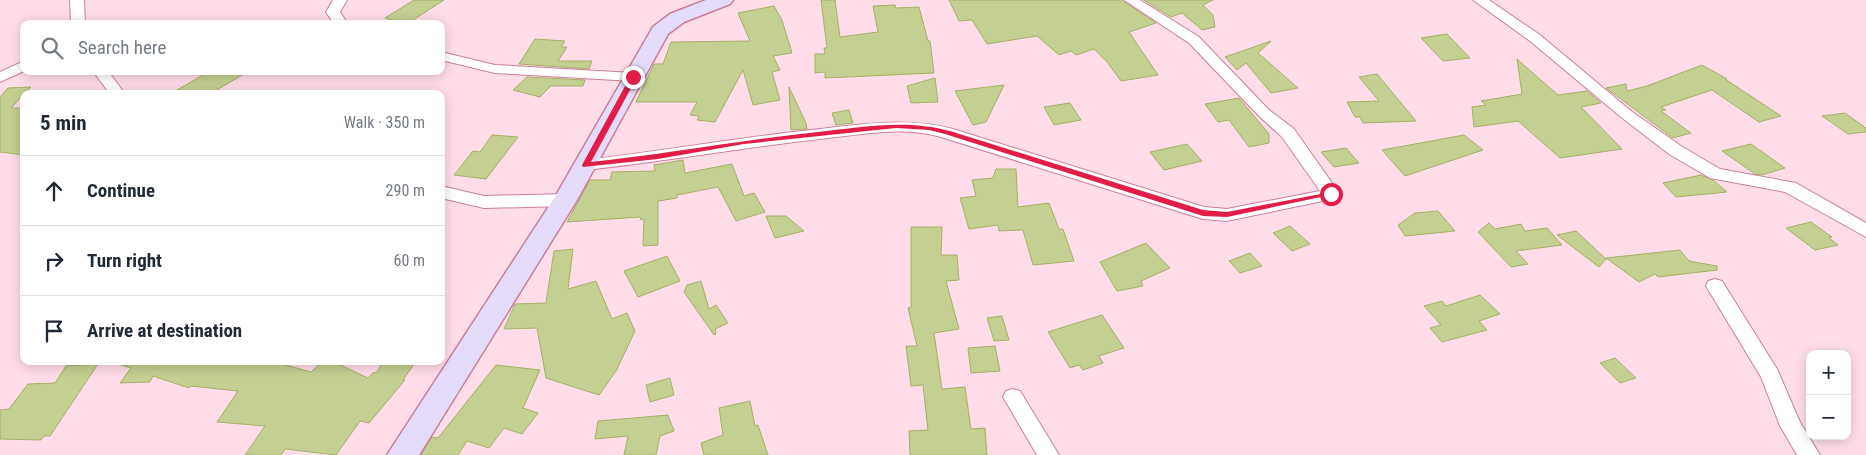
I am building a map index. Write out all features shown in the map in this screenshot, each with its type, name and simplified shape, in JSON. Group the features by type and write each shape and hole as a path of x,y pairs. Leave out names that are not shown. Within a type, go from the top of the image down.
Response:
{"street":[{"path":"78,0 78,20"},
{"path":"338,20 333,12 340,0"},
{"path":"402,455 565,200 660,32 677,18 723,0"},
{"path":"586,165 658,157 744,142 896,126 929,128 947,133 1203,213 1227,215 1331,194 1288,132 1264,113 1194,40 1131,0"},
{"path":"1480,0 1535,38 1626,114 1675,150 1716,174 1790,187 1866,231"},
{"path":"445,57 495,69 633,77"},
{"path":"0,78 20,67"},
{"path":"103,75 115,90"},
{"path":"445,193 484,202 565,200"},
{"path":"1714,286 1770,375 1791,426 1809,455"},
{"path":"1012,397 1048,455"}],"building":[{"path":"414,0 444,0 413,20 385,18"},
{"path":"821,0 835,0 840,37 878,32 873,6 919,7 928,41 930,41 934,73 825,78 825,72 815,73 815,54 825,54 824,48 827,48"},
{"path":"949,0 1122,0 1156,23 1129,32 1158,75 1121,81 1107,62 1094,49 1076,55 1071,51 1059,55 1037,36 987,44 972,20 959,21"},
{"path":"1144,0 1213,0 1203,5 1213,15 1215,27 1202,30 1182,13 1171,17"},
{"path":"774,6 782,20 792,53 773,56 780,70 772,72 780,100 753,105 743,70 715,122 697,120 699,116 690,115 697,102 636,102 654,64 663,64 671,42 750,41 738,13"},
{"path":"1447,34 1470,58 1443,61 1421,38"},
{"path":"535,39 565,41 561,47 567,47 558,61 592,61 589,69 519,64"},
{"path":"1271,41 1258,53 1298,88 1271,93 1246,63 1237,70 1225,57"},
{"path":"1517,59 1558,95 1587,91 1601,103 1581,107 1622,149 1560,158 1518,121 1474,127 1472,107 1486,105 1481,101 1522,94"},
{"path":"1702,65 1727,79 1725,79 1781,116 1759,122 1712,90 1661,107 1666,110 1661,111 1691,133 1673,138 1606,88 1626,84 1627,91 1647,86"},
{"path":"1377,74 1416,121 1363,123 1360,117 1355,117 1347,102 1379,101 1359,77"},
{"path":"203,75 242,75 217,90 177,90"},
{"path":"527,77 585,80 583,86 551,86 540,97 513,90"},
{"path":"935,78 938,102 911,103 907,86"},
{"path":"1004,85 986,122 973,125 955,91"},
{"path":"31,87 28,90 20,90 20,99 11,108 20,108 20,154 0,152 0,97 8,88"},
{"path":"789,87 806,123 807,129 791,130"},
{"path":"1239,98 1269,134 1269,143 1249,147 1229,120 1218,122 1205,104"},
{"path":"1070,103 1081,120 1054,125 1044,107"},
{"path":"849,110 853,123 836,125 832,113"},
{"path":"1845,113 1866,128 1866,132 1848,134 1822,116"},
{"path":"492,135 518,137 486,179 454,175 473,151 480,152"},
{"path":"1464,135 1483,150 1405,176 1382,150"},
{"path":"1187,144 1202,161 1164,170 1150,152"},
{"path":"1751,144 1785,168 1762,175 1755,174 1722,151"},
{"path":"1346,148 1359,163 1334,167 1321,152"},
{"path":"683,160 685,173 732,164 744,196 754,193 765,212 736,221 718,187 677,195 677,198 658,201 658,245 643,246 644,219 641,220 640,217 567,222 590,180 610,180 612,172 655,171 654,165"},
{"path":"996,169 1016,169 1018,207 1049,203 1059,229 1063,229 1074,261 1033,265 1023,230 999,231 998,225 969,229 960,198 976,196 972,180 993,178"},
{"path":"1701,175 1713,180 1727,192 1676,197 1663,183"},
{"path":"1438,211 1455,231 1405,236 1398,225 1415,213"},
{"path":"766,216 786,216 804,231 775,238"},
{"path":"1811,222 1832,237 1829,238 1838,245 1815,250 1786,228"},
{"path":"1489,223 1495,229 1521,224 1525,231 1547,228 1562,245 1516,251 1528,264 1511,267 1478,232"},
{"path":"1290,226 1310,244 1292,251 1273,233"},
{"path":"911,227 942,227 941,255 957,255 959,280 946,281 959,329 934,333 942,389 965,387 971,429 985,428 987,455 910,455 909,431 928,430 923,385 911,386 906,346 917,346 908,308 911,307"},
{"path":"1576,231 1606,259 1599,267 1557,235"},
{"path":"1146,243 1170,268 1141,281 1143,286 1117,291 1100,262"},
{"path":"573,249 568,289 596,281 612,319 627,313 635,331 616,371 599,395 546,378 537,328 504,329 515,304 546,303 554,251"},
{"path":"1680,250 1689,261 1717,266 1717,270 1658,277 1655,274 1639,282 1606,258"},
{"path":"1250,253 1262,266 1240,273 1229,261"},
{"path":"667,256 680,281 638,297 624,271"},
{"path":"701,281 709,309 716,305 728,323 715,329 716,334 714,335 684,292 687,285"},
{"path":"1480,295 1500,314 1479,321 1487,330 1442,342 1430,328 1441,325 1424,306 1442,301 1446,306"},
{"path":"1102,315 1124,348 1099,356 1103,363 1083,370 1079,365 1070,368 1048,332"},
{"path":"1002,316 1009,340 994,341 987,318"},
{"path":"995,346 1000,371 971,373 968,348"},
{"path":"1615,358 1636,378 1620,383 1600,363"},
{"path":"97,365 50,436 44,436 41,440 0,439 0,410 9,409 28,384 55,383 66,366"},
{"path":"121,365 286,365 311,372 319,365 340,365 368,378 374,372 376,373 381,365 413,365 403,380 405,380 369,423 360,421 336,455 285,449 281,455 245,455 265,426 217,422 238,391 191,386 189,388 153,376 150,382 120,383 131,368"},
{"path":"496,365 540,370 523,408 538,413 522,434 504,428 489,448 467,441 458,455 421,455 432,437 438,438"},
{"path":"670,378 674,395 650,402 646,385"},
{"path":"750,401 755,426 758,425 768,455 704,455 701,443 723,435 719,408"},
{"path":"668,415 674,431 660,436 656,455 624,455 628,436 595,439 598,421"}],"route":[{"path":"633,77 586,165 658,157 744,142 896,126 929,128 947,133 1203,213 1227,215 1331,194"}]}
